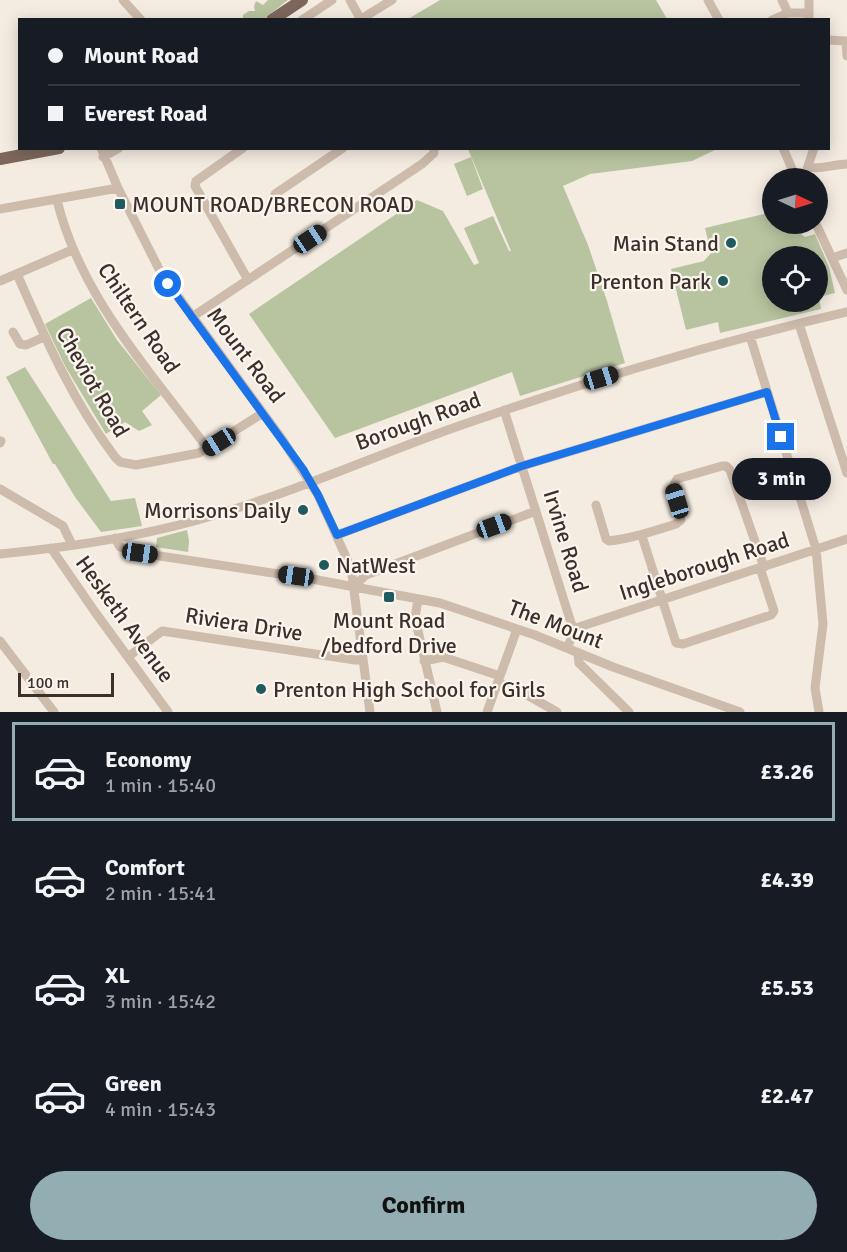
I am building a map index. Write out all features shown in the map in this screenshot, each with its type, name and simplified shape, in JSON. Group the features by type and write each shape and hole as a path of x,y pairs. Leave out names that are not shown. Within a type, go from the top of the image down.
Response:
{"main road":[{"path":"276,18 302,0"},
{"path":"0,159 48,150"}],"street":[{"path":"123,0 139,18"},
{"path":"305,18 332,0"},
{"path":"350,0 360,18"},
{"path":"708,0 718,18"},
{"path":"782,0 788,13"},
{"path":"777,18 788,13 809,16 809,0"},
{"path":"363,18 389,5"},
{"path":"830,40 846,40 847,56"},
{"path":"240,150 196,181 195,186 248,280"},
{"path":"275,195 340,150"},
{"path":"192,317 422,164 434,153 434,150"},
{"path":"784,150 792,168"},
{"path":"813,150 808,167 816,169 834,164 847,164"},
{"name":"Mount Road","path":"102,153 151,255 192,317 263,412 311,482 337,535 350,565 354,586 370,712"},
{"path":"0,209 118,188"},
{"name":"Chiltern Road","path":"57,200 72,250 92,288 126,342 208,448"},
{"path":"821,234 847,290"},
{"path":"0,281 72,250"},
{"path":"832,258 847,253"},
{"name":"Cheviot Road","path":"17,274 44,337 85,416 120,462 136,465 199,453 263,412"},
{"name":"Borough Road","path":"0,554 115,538 215,515 504,410 609,376 750,336 847,312"},
{"path":"799,324 847,473"},
{"path":"13,332 20,344 26,345 44,337"},
{"path":"750,336 816,549 823,624 815,688 819,712"},
{"path":"337,535 522,466 767,392"},
{"name":"Irvine Road","path":"504,410 573,629"},
{"path":"596,505 606,539 609,542 633,535 642,536 676,524 681,520 673,487 677,479 726,466 730,470 774,611 771,615 705,637 683,644 676,643 642,536"},
{"path":"0,489 63,526 72,545"},
{"path":"354,586 364,575 536,511"},
{"name":"The Mount","path":"115,538 120,547 140,553 354,586 462,609 740,712"},
{"name":"Ingleborough Road","path":"573,629 847,539"},
{"name":"Hesketh Avenue","path":"51,548 168,712"},
{"path":"418,599 414,618 437,712"},
{"path":"487,712 517,629"},
{"path":"567,648 573,629"},
{"name":"Riviera Drive","path":"128,657 162,632 362,659"},
{"path":"0,641 54,712"},
{"path":"578,653 579,663 629,712"},
{"path":"424,660 443,657 499,679 557,712"}],"green space":[{"path":"268,0 288,0 265,18 243,18 243,15 249,11 255,11 256,1 263,5"},
{"path":"440,0 656,0 666,18 410,18"},
{"path":"468,150 715,150 692,161 590,174 563,186 588,245 625,363 520,396 512,372 335,438 249,314 417,200 443,211 474,265 479,263 464,228 493,216 511,251"},
{"path":"471,157 483,189 467,196 454,164"},
{"name":"Prenton Park","path":"762,214 762,234 801,234 805,237 815,234 820,246 762,246 762,312 808,312 720,333 718,322 686,330 671,269 704,261 711,253 705,228"},
{"name":"Prenton Park","path":"828,265 829,267 835,293 828,295"},
{"path":"91,298 117,340 161,395 142,411 152,425 139,431 125,422 106,434 65,366 45,324"},
{"path":"25,367 111,501 135,498 142,526 101,532 75,497 53,464 6,377"},
{"path":"187,530 188,552 156,547 157,538"}],"place":[{"name":"MOUNT ROAD/BRECON ROAD","path":"120,204"},
{"name":"Main Stand","path":"731,243"},
{"name":"Prenton Park","path":"723,281"},
{"name":"Morrisons Daily","path":"303,510"},
{"name":"NatWest","path":"324,565"},
{"name":"Mount Road /bedford Drive","path":"389,597"},
{"name":"Prenton High School for Girls","path":"261,689"}],"route":[{"path":"168,284 303,469 337,535 522,466 767,392 781,437"}]}
